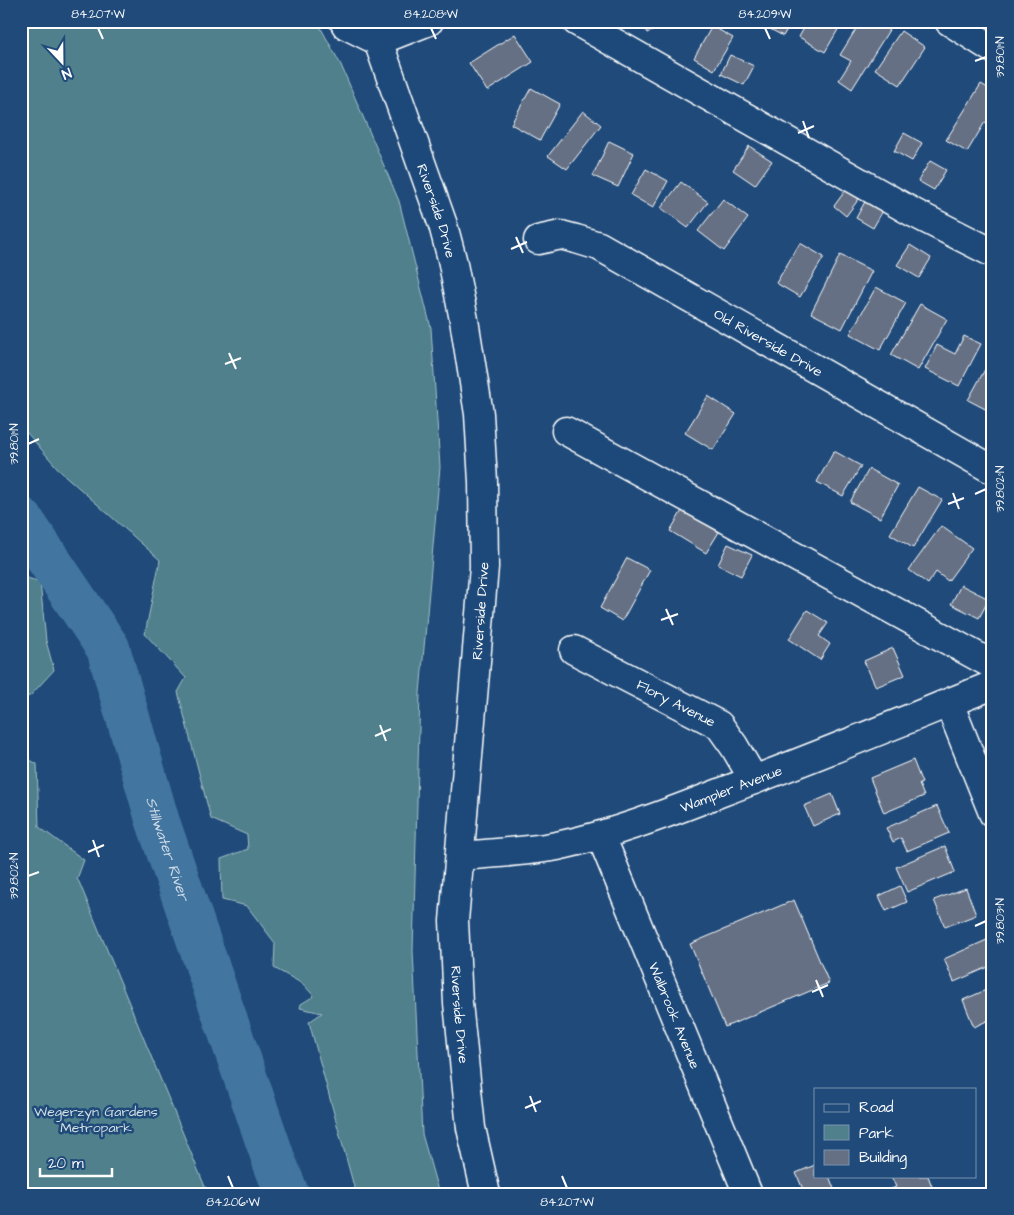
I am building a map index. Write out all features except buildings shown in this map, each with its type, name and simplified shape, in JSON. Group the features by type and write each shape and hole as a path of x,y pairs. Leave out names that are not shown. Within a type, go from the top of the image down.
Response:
{"street":[{"path":"344,21 346,25 380,31 429,21"},
{"path":"576,21 914,213 993,253"},
{"path":"950,21 993,48"},
{"name":"Riverside Drive","path":"380,31 443,225 452,259 479,414 483,482 484,567 454,921 458,1003 471,1128 486,1194"},
{"name":"Old Riverside Drive","path":"538,240 561,235 599,246 993,470"},
{"path":"566,430 993,665"},
{"name":"Flory Avenue","path":"574,650 719,725 754,780"},
{"name":"Wampler Avenue","path":"460,856 523,851 556,846 629,827 993,686"},
{"path":"949,703 993,813"},
{"name":"Walbrook Avenue","path":"600,836 748,1194"}],"green space":[{"path":"21,21 317,21 341,65 399,201 431,328 440,467 420,693 413,951 422,1134 439,1194 356,1194 309,1022 322,1013 300,1008 301,1004 314,996 303,984 274,968 275,943 247,906 222,900 221,859 248,849 247,835 211,819 178,692 186,678 145,634 160,560 61,472 21,426"},
{"path":"21,576 40,582 46,641 54,670 30,696 21,697"},
{"name":"Wegerzyn Gardens Metropark","path":"21,755 37,764 39,827 84,860 77,879 208,1194 21,1194"}],"waterway":[{"name":"Stillwater River","path":"21,519 108,648 157,819 287,1194"}]}
